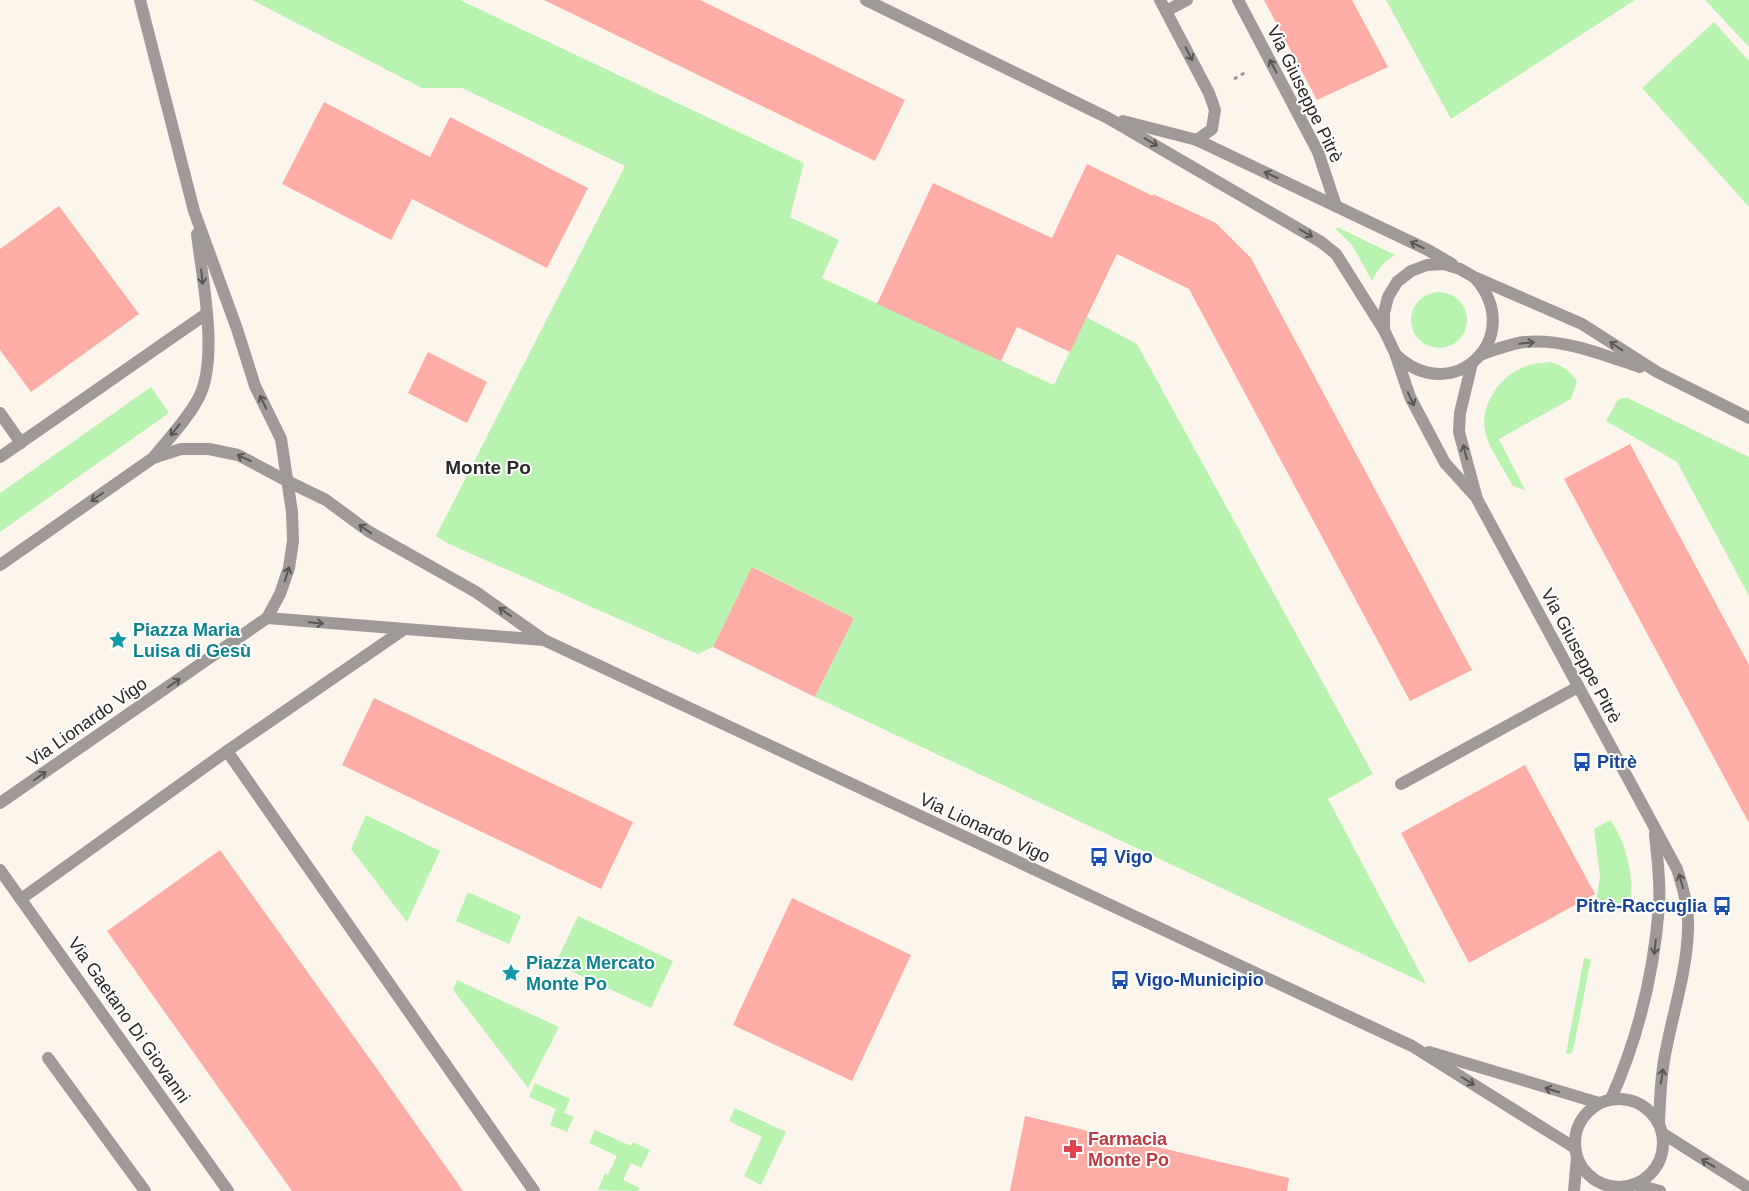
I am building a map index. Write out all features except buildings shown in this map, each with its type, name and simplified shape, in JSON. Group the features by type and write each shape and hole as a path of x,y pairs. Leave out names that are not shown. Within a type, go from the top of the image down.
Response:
{"street":[{"path":"140,0 194,211 255,386 281,439 292,512 293,540 289,568 280,594 267,618 544,640"},
{"path":"866,0 1108,118 1321,242 1336,254 1384,330 1410,397 1445,463 1477,499"},
{"path":"1187,0 1163,6 1209,93 1215,110 1212,129 1197,140"},
{"name":"Via Giuseppe Pitrè","path":"1238,0 1318,152 1336,206"},
{"path":"1108,118 1197,140 1428,250 1474,277 1582,324 1657,372 1749,418"},
{"path":"0,565 153,458 183,421 200,396 207,369 209,345 194,211"},
{"path":"1384,330 1384,313 1388,296 1397,282 1411,271 1427,265 1444,264 1460,269"},
{"path":"1474,277 1484,288 1490,301 1493,315 1488,343 1476,359 1460,413 1460,432 1477,499"},
{"path":"0,458 206,314"},
{"path":"1394,353 1407,365 1422,372 1440,374 1457,371 1476,359 1523,342 1547,341 1574,346 1657,372"},
{"path":"0,413 21,443"},
{"path":"153,458 181,449 209,448 238,455 326,500 368,532 476,592 544,640"},
{"name":"Via Giuseppe Pitrè","path":"1477,499 1677,869 1685,896 1689,927 1686,961 1666,1047 1661,1079 1661,1129"},
{"name":"Via Lionardo Vigo","path":"0,803 267,618"},
{"path":"21,899 227,751 403,630"},
{"name":"Via Lionardo Vigo","path":"544,640 1412,1046"},
{"path":"1402,784 1578,687"},
{"path":"227,751 534,1191"},
{"path":"1605,1101 1636,1036 1654,956 1659,905 1659,873 1654,829"},
{"name":"Via Gaetano Di Giovanni","path":"0,870 228,1191"},
{"path":"1412,1046 1605,1101"},
{"path":"1412,1046 1576,1152"},
{"path":"48,1058 145,1191"},
{"path":"1630,1187 1649,1174 1660,1160 1663,1142 1661,1129 1653,1114 1634,1100 1622,1098 1605,1101 1585,1114 1580,1122 1574,1139 1581,1166 1595,1180 1614,1187 1660,1191"},
{"path":"1661,1129 1749,1188"},
{"path":"1574,1191 1576,1152"}],"path":[{"path":"1209,93 1269,59"}],"green space":[{"path":"252,0 460,0 804,163 790,217 839,240 822,278 1054,385 1086,317 1137,344 1373,774 1328,799 1426,984 815,697 854,618 753,567 713,647 698,654 449,544 436,536 625,166 462,88 422,88"},
{"path":"1386,0 1635,0 1451,119"},
{"path":"1705,0 1749,0 1749,47"},
{"path":"1714,22 1749,61 1749,207 1642,88"},
{"path":"1335,228 1339,228 1395,255 1381,266 1372,281 1352,245"},
{"path":"1434,292 1444,292 1459,300 1465,309 1467,320 1465,331 1459,340 1444,348 1434,348 1423,343 1416,336 1411,325 1411,315 1416,304 1423,297"},
{"path":"1550,362 1565,369 1577,381 1571,399 1499,439 1525,490 1513,486 1494,454 1486,435 1484,425 1485,414 1492,395 1506,378 1527,366"},
{"path":"151,387 169,413 0,532 0,493"},
{"path":"1622,398 1628,398 1749,457 1749,596 1677,462 1606,421 1617,401"},
{"path":"366,815 440,851 407,922 351,849"},
{"path":"1610,820 1620,837 1628,859 1631,891 1630,901 1626,904 1596,900 1600,877 1594,829"},
{"path":"468,892 521,916 509,944 456,921"},
{"path":"578,916 673,961 651,1008 555,964"},
{"path":"1584,958 1591,959 1573,1051 1570,1054 1566,1054"},
{"path":"457,980 559,1027 528,1088 453,990"},
{"path":"535,1083 570,1099 564,1113 574,1117 567,1132 550,1125 556,1109 529,1097"},
{"path":"735,1108 786,1132 761,1185 744,1176 762,1137 729,1121"},
{"path":"595,1130 631,1146 633,1142 650,1150 641,1168 631,1163 623,1180 640,1188 638,1191 598,1190 605,1173 608,1175 617,1156 589,1143"}],"place":[{"name":"Piazza Maria Luisa di Gesù","path":"118,640"},
{"name":"Pitrè","path":"1582,762"},
{"name":"Vigo","path":"1099,857"},
{"name":"Pitrè-Raccuglia","path":"1722,906"},
{"name":"Piazza Mercato Monte Po","path":"511,973"},
{"name":"Vigo-Municipio","path":"1120,980"},
{"name":"Farmacia Monte Po","path":"1073,1149"}],"district":[{"name":"Monte Po","path":"488,467"}]}
